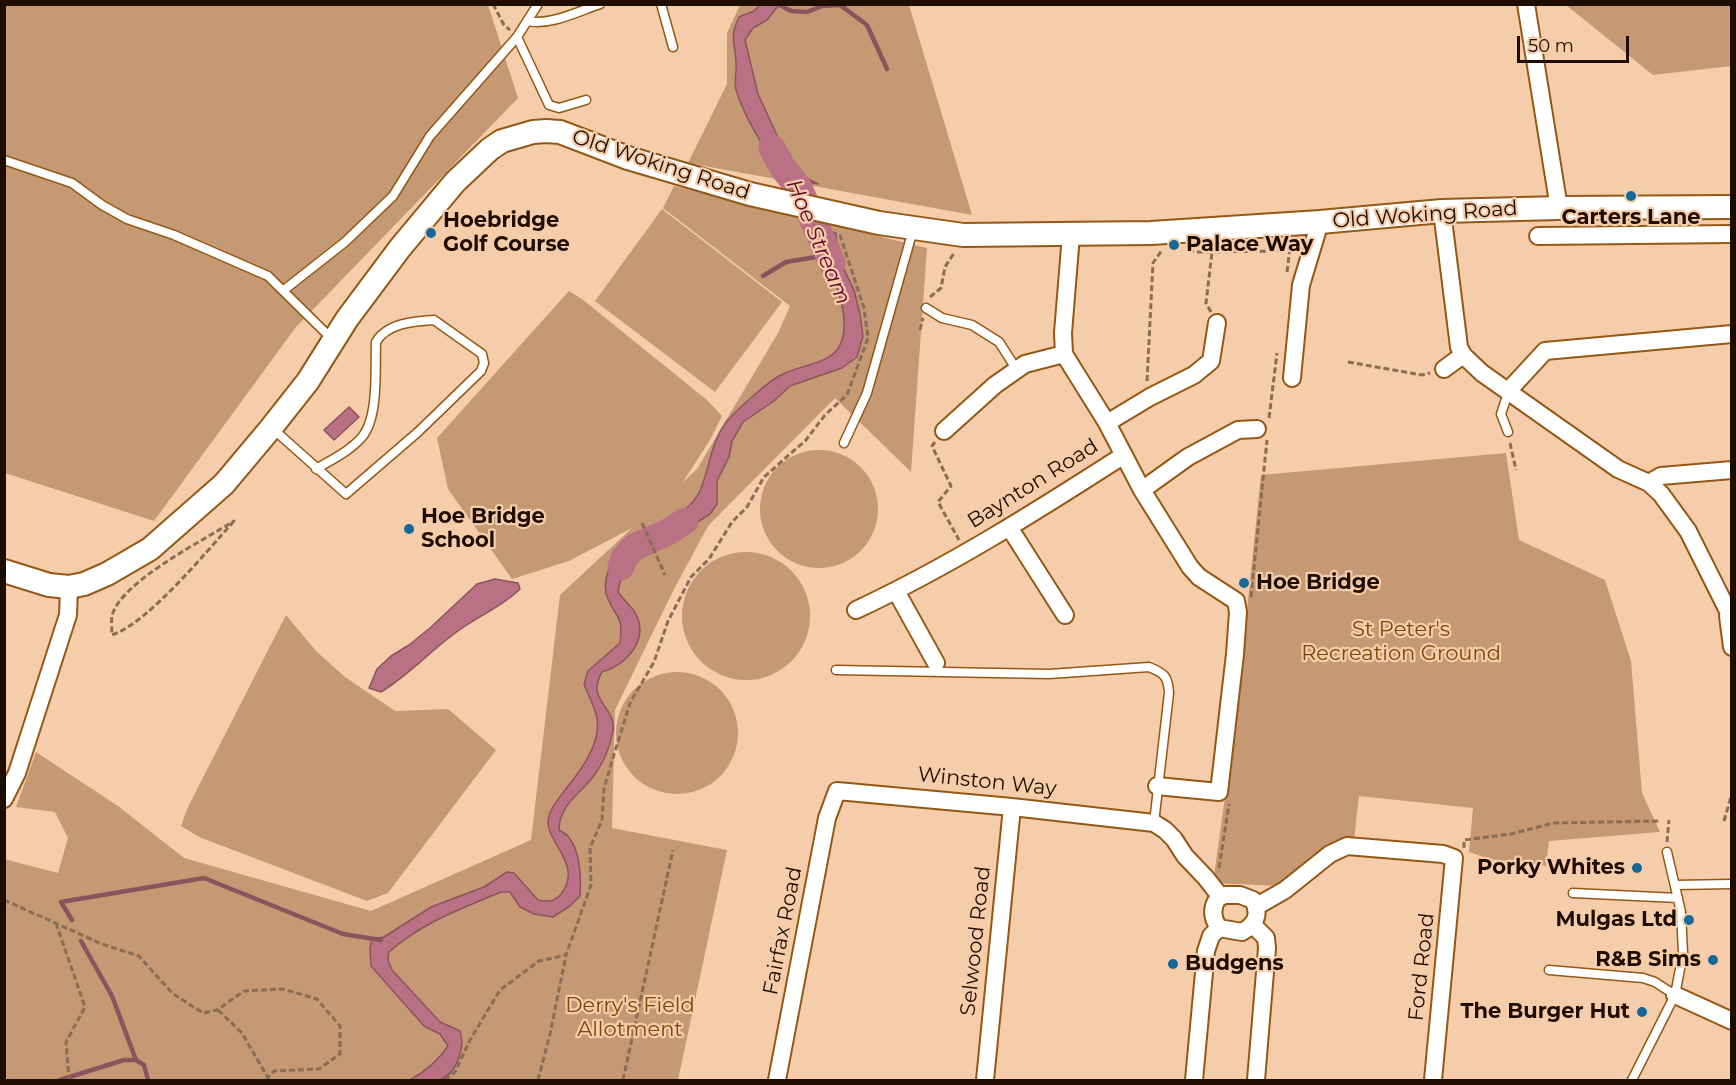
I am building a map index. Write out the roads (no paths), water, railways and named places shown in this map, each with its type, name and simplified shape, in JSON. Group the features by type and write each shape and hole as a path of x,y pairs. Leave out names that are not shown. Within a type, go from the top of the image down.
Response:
{"main road":[{"name":"Old Woking Road","path":"4,571 50,585 69,587 84,584 107,574 150,549 224,484 271,428 308,381 334,340 400,248 455,182 490,148 515,137 546,131 560,132 628,158 842,224 963,235 1151,233 1442,211 1558,223 1674,206 1731,207"}],"street":[{"path":"1526,4 1558,223"},
{"path":"1674,206 1675,234"},
{"path":"1442,211 1459,346 1463,355 1482,373 1618,469 1649,483 1660,494 1688,531 1717,587 1730,618 1731,647"},
{"path":"1292,378 1301,285 1320,222"},
{"path":"1538,236 1558,223 1675,234 1731,234"},
{"path":"1071,235 1063,333 1064,354 1107,423 1142,490 1190,567 1199,578 1236,601 1238,612 1219,792 1157,786"},
{"path":"1107,423 1194,375 1211,361 1217,323"},
{"path":"1509,390 1545,351 1731,334"},
{"path":"944,431 995,385 1025,364 1064,354"},
{"path":"1444,369 1463,355"},
{"path":"1142,490 1188,457 1238,430 1264,426"},
{"name":"Baynton Road","path":"856,610 896,591 966,552 1124,455"},
{"path":"1649,483 1661,476 1731,470"},
{"path":"1009,527 1065,615"},
{"path":"4,799 16,773 68,615 69,587"},
{"path":"896,591 936,663"},
{"name":"Winston Way","path":"837,791 1154,823"},
{"name":"Fairfax Road","path":"777,1080 827,818 837,791"},
{"name":"Selwood Road","path":"985,1080 1012,807"},
{"path":"1154,823 1165,830 1220,896"},
{"name":"Ford Road","path":"1257,906 1285,890 1330,854 1347,846 1443,854 1454,858 1433,1080"},
{"path":"1219,928 1242,932 1253,925 1257,914 1257,906 1247,897 1220,896"},
{"path":"1219,928 1213,910 1220,896"},
{"path":"1253,925 1266,938 1267,948 1256,1080"},
{"path":"1194,1080 1206,951 1211,936 1219,928"},
{"path":"1675,994 1731,1021"}],"lane":[{"path":"284,290 345,242 393,196 430,136 517,37 538,4"},
{"path":"527,21 536,23 555,19 600,4"},
{"path":"661,4 673,47"},
{"path":"517,37 549,105 559,108 586,100"},
{"path":"4,160 72,183 102,205 127,219 174,236 268,276 334,340"},
{"path":"844,443 867,393 913,229"},
{"path":"926,308 942,318 972,326 999,342 1017,370"},
{"path":"271,428 316,469 346,494 418,432 481,371 484,363 482,354 434,320 396,326 387,330 376,342 376,384 367,429 356,443 316,469"},
{"path":"1508,432 1501,414 1509,390"},
{"path":"836,670 1048,674 1149,667 1163,672 1169,679 1169,693 1154,823"},
{"path":"1632,1080 1675,994 1683,953 1681,912 1667,852"},
{"path":"1675,885 1731,884"},
{"path":"1573,893 1678,898"},
{"path":"1549,970 1643,978 1675,994"}],"water":[{"path":"761,4 779,5 767,20 753,28 745,40 758,94 797,173 818,184 781,177 750,123 736,90 734,30 739,17 754,11"},
{"path":"808,227 836,233 837,255 854,290 860,314 863,336 857,357 842,368 790,386 774,401 743,422 732,441 729,457 717,481 717,504 710,514 657,548 650,532 668,523 688,508 697,497 717,438 727,421 773,380 787,372 830,356 837,351 841,343 844,315 840,299 829,268"},
{"path":"349,407 359,417 334,440 324,430"},
{"path":"642,534 651,553 632,563 624,571 618,592 636,614 640,633 627,658 602,672 598,682 599,697 613,723 610,743 597,772 571,800 560,821 559,830 574,845 578,859 580,896 553,917 534,914 520,907 510,892 501,892 428,925 389,952 388,960 392,970 440,1022 460,1031 462,1037 458,1060 455,1067 445,1077 424,1082 410,1080 431,1065 448,1046 440,1034 424,1026 371,966 372,939 384,937 431,907 484,887 507,872 514,873 538,900 551,901 562,893 568,872 551,834 548,825 549,816 594,745 598,727 596,714 584,684 588,671 620,643 620,622 608,599 606,577 621,549"},
{"path":"495,579 518,583 520,589 506,601 458,631 381,692 369,688 377,669 391,656 430,628 477,584"}],"waterway":[{"path":"778,4 791,11 807,12 822,6 840,5 867,25 887,69"},
{"name":"Hoe Stream","path":"772,148 783,168 799,188 832,263"},
{"path":"763,276 786,262 828,255"},
{"name":"Hoe Stream","path":"621,567 624,558 634,547 668,532 685,521"},
{"path":"72,920 61,902 204,878 343,934 381,940"},
{"path":"81,941 112,996 136,1060"},
{"path":"60,1080 124,1060 136,1060 144,1065 148,1080"}],"place":[{"name":"Carters Lane","path":"1631,196"},
{"name":"Hoebridge Golf Course","path":"431,233"},
{"name":"Palace Way","path":"1174,245"},
{"name":"Hoe Bridge School","path":"409,529"},
{"name":"Hoe Bridge","path":"1244,583"},
{"name":"Porky Whites","path":"1637,868"},
{"name":"Mulgas Ltd","path":"1689,920"},
{"name":"R&B Sims","path":"1713,960"},
{"name":"Budgens","path":"1173,964"},
{"name":"The Burger Hut","path":"1642,1012"}],"park label":[{"name":"St Peter's Recreation Ground","path":"1401,642"},
{"name":"Derry's Field Allotment","path":"630,1018"}]}
